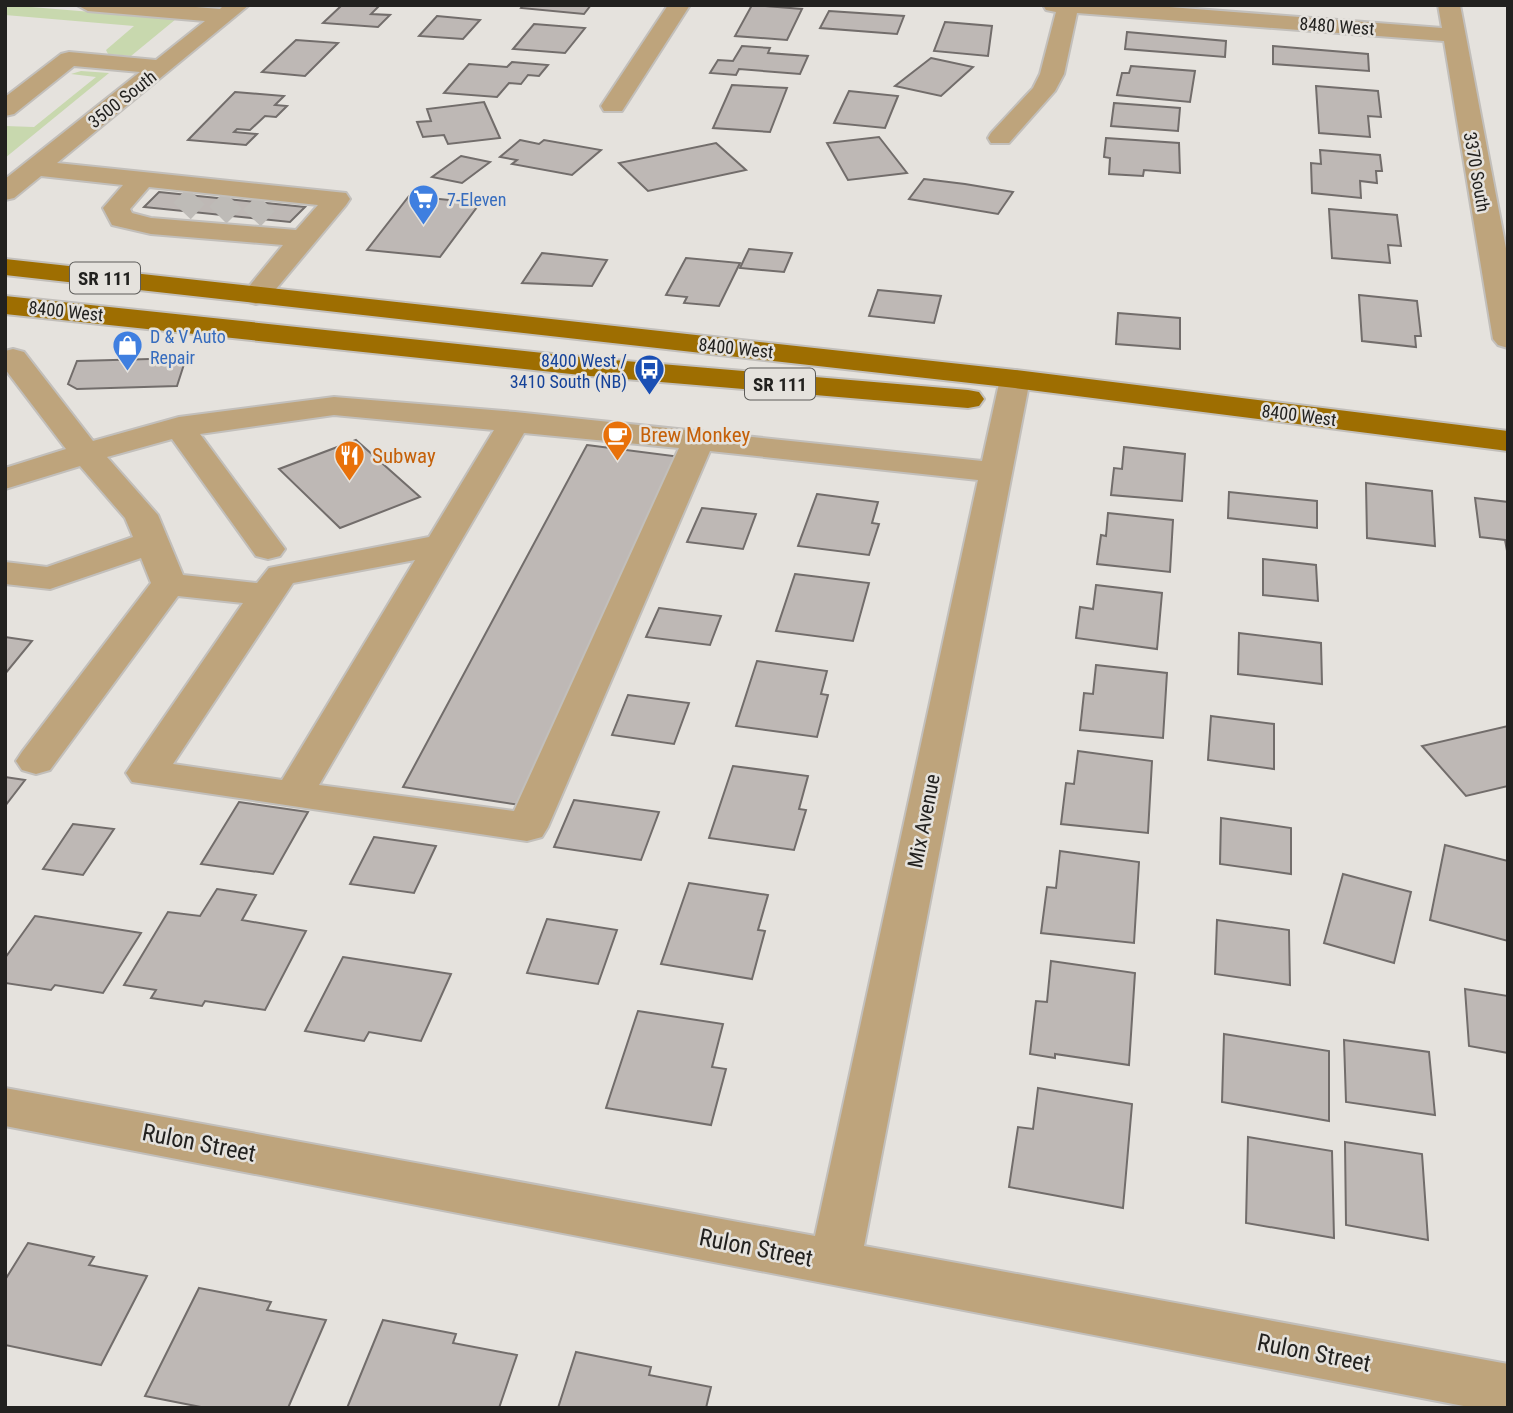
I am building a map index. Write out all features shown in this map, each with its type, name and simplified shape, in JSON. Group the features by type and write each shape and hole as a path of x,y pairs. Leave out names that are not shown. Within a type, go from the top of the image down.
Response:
{"main road":[{"name":"8400 West","path":"5,267 256,295 1012,390 1508,442"},
{"name":"8400 West","path":"5,305 577,365 1012,390"}],"street":[{"path":"89,5 231,11"},
{"path":"613,106 679,5"},
{"name":"3370 South","path":"1448,5 1508,339"},
{"path":"1000,138 1043,91 1052,74 1061,6"},
{"name":"8480 West","path":"1061,6 1452,35"},
{"name":"3500 South","path":"5,192 231,11"},
{"path":"5,109 69,60 162,67"},
{"path":"16,73 48,76"},
{"path":"36,168 142,179 188,205 259,212 303,239"},
{"path":"142,179 116,208 121,219 188,205 259,212 337,200 256,295"},
{"path":"5,360 13,358 86,453 141,515 169,584"},
{"name":"Mix Avenue","path":"835,1263 1012,390"},
{"path":"5,479 179,427 334,406 515,421 995,472"},
{"path":"293,795 515,421"},
{"path":"179,427 268,549"},
{"path":"441,545 281,575 146,773 527,827 699,440"},
{"path":"5,573 50,578 152,542"},
{"path":"169,584 267,595"},
{"path":"36,761 169,584"},
{"name":"Rulon Street","path":"5,1107 1508,1389"}],"green space":[{"path":"5,5 176,19 131,56 108,54 106,50 134,26 5,15"},
{"path":"81,71 109,73 5,158 5,126 34,127 96,77 71,74"}],"building":[{"path":"332,5 380,5 371,14 390,15 378,27 323,23 341,6"},
{"path":"523,5 591,5 584,14 521,8"},
{"path":"752,5 802,9 787,40 735,36"},
{"path":"829,11 904,16 897,34 820,28"},
{"path":"437,16 480,20 463,39 419,36"},
{"path":"945,22 992,26 988,56 934,51"},
{"path":"534,24 585,28 565,53 513,49"},
{"path":"1127,32 1226,41 1225,57 1125,49"},
{"path":"296,40 338,43 305,76 262,72"},
{"path":"742,46 770,48 768,53 808,56 800,74 739,69 736,75 710,73 718,60 733,61"},
{"path":"1273,46 1368,54 1369,71 1273,64"},
{"path":"931,58 973,67 941,96 895,86"},
{"path":"512,62 548,65 539,76 528,75 521,84 509,83 497,97 444,93 469,64 507,67"},
{"path":"1131,66 1195,71 1190,102 1117,95 1122,73 1129,73"},
{"path":"732,85 787,88 770,132 713,128"},
{"path":"1316,86 1378,91 1381,117 1368,116 1370,137 1319,133"},
{"path":"849,91 898,96 885,128 834,123"},
{"path":"235,92 284,96 275,105 287,106 276,117 265,116 250,130 237,129 234,132 257,134 246,145 188,140"},
{"path":"484,102 500,138 448,144 444,135 423,137 417,122 431,121 427,109"},
{"path":"1114,103 1180,108 1178,131 1111,126"},
{"path":"879,137 907,173 848,180 827,143"},
{"path":"1106,138 1179,143 1180,173 1144,170 1143,176 1109,174 1110,158 1104,157"},
{"path":"520,140 539,144 544,140 601,150 572,175 512,164 517,160 500,157"},
{"path":"716,143 746,170 648,191 619,163"},
{"path":"1320,150 1380,155 1382,171 1376,171 1377,183 1360,181 1361,198 1312,193 1311,163 1321,164"},
{"path":"461,156 490,162 462,183 432,177"},
{"path":"924,179 1013,192 998,214 909,199"},
{"path":"159,192 305,207 290,222 144,207"},
{"name":"7-Eleven","path":"409,196 480,203 440,257 367,250"},
{"path":"1329,209 1397,215 1401,246 1388,245 1390,263 1332,258"},
{"path":"749,249 792,253 784,272 740,268"},
{"path":"542,253 607,260 592,286 522,283"},
{"path":"686,258 740,263 719,306 684,303 687,297 666,295"},
{"path":"878,290 941,296 934,323 869,316"},
{"path":"1359,295 1417,301 1421,336 1415,336 1416,347 1362,341"},
{"path":"1118,313 1180,318 1180,349 1116,344"},
{"name":"D & V Auto Repair","path":"186,358 177,386 77,389 68,384 77,361"},
{"name":"Subway","path":"356,440 420,497 340,528 279,469"},
{"path":"587,445 681,457 520,805 403,787"},
{"path":"1124,447 1185,454 1182,501 1111,495 1114,468 1122,469"},
{"path":"1366,483 1432,491 1435,546 1367,538"},
{"path":"1229,492 1317,501 1317,528 1228,518"},
{"path":"817,494 878,502 872,523 879,524 869,555 798,546"},
{"path":"1475,498 1508,502 1508,556 1505,540 1480,537"},
{"path":"702,508 756,514 743,549 687,542"},
{"path":"1108,513 1173,520 1170,572 1097,564 1101,535 1106,536"},
{"path":"1263,559 1316,565 1318,601 1263,595"},
{"path":"795,574 869,583 853,641 776,631"},
{"path":"1096,585 1162,593 1157,649 1076,638 1080,607 1093,609"},
{"path":"659,608 721,616 710,645 646,637"},
{"path":"1239,633 1321,643 1322,684 1238,674"},
{"path":"5,637 32,641 5,674"},
{"path":"757,661 827,671 821,694 828,695 817,737 736,726"},
{"path":"1096,665 1167,673 1163,738 1080,730 1084,693 1093,694"},
{"path":"628,695 689,703 674,744 612,735"},
{"path":"1211,716 1274,724 1274,769 1208,760"},
{"path":"1508,726 1508,786 1466,796 1422,746"},
{"path":"1078,751 1152,761 1148,833 1061,824 1066,783 1074,784"},
{"path":"733,766 808,776 799,809 806,810 794,850 709,838"},
{"path":"5,777 25,780 5,806"},
{"path":"574,800 659,812 641,860 554,847"},
{"path":"239,802 308,812 273,874 201,864"},
{"path":"1221,818 1291,828 1291,874 1220,864"},
{"path":"73,824 114,829 83,875 43,869"},
{"path":"374,837 436,846 414,893 350,884"},
{"path":"1445,845 1508,861 1508,941 1430,920"},
{"path":"1060,851 1139,862 1134,943 1041,933 1047,887 1056,888"},
{"path":"1343,874 1411,892 1394,963 1324,943"},
{"path":"689,883 768,895 758,930 765,931 752,979 661,964"},
{"path":"217,889 256,895 242,920 306,931 265,1010 205,1001 202,1006 151,998 156,990 124,985 168,912 200,916"},
{"path":"35,916 141,933 103,993 55,985 51,990 5,983 5,958"},
{"path":"547,919 617,930 598,984 527,973"},
{"path":"1217,920 1289,930 1290,985 1215,974"},
{"path":"343,957 451,974 421,1041 369,1032 364,1041 305,1031"},
{"path":"1051,961 1135,973 1129,1065 1055,1054 1055,1058 1030,1054 1036,1001 1047,1002"},
{"path":"1465,989 1508,996 1508,1053 1469,1046"},
{"path":"638,1011 723,1024 712,1067 726,1069 711,1125 606,1108"},
{"path":"1224,1034 1329,1051 1329,1121 1222,1102"},
{"path":"1344,1040 1429,1052 1435,1115 1346,1102"},
{"path":"1038,1088 1132,1104 1123,1208 1009,1187 1018,1127 1033,1129"},
{"path":"1248,1137 1332,1151 1334,1238 1246,1223"},
{"path":"1345,1142 1422,1154 1428,1240 1346,1225"},
{"path":"28,1243 94,1257 89,1265 147,1276 101,1365 5,1345 5,1280"},
{"path":"199,1288 271,1302 267,1310 326,1320 288,1408 206,1408 145,1396"},
{"path":"383,1320 456,1334 453,1343 517,1355 499,1408 347,1408"},
{"path":"576,1352 651,1367 649,1375 711,1387 706,1408 558,1408"}],"tunnel":[{"path":"182,211 196,196"},
{"path":"218,215 233,200"},
{"path":"252,218 266,203"}],"place":[{"name":"7-Eleven","path":"424,226"},
{"name":"D & V Auto Repair","path":"127,373"},
{"name":"8400 West / 3410 South (NB)","path":"650,397"},
{"name":"Brew Monkey","path":"617,462"},
{"name":"Subway","path":"349,483"}]}
